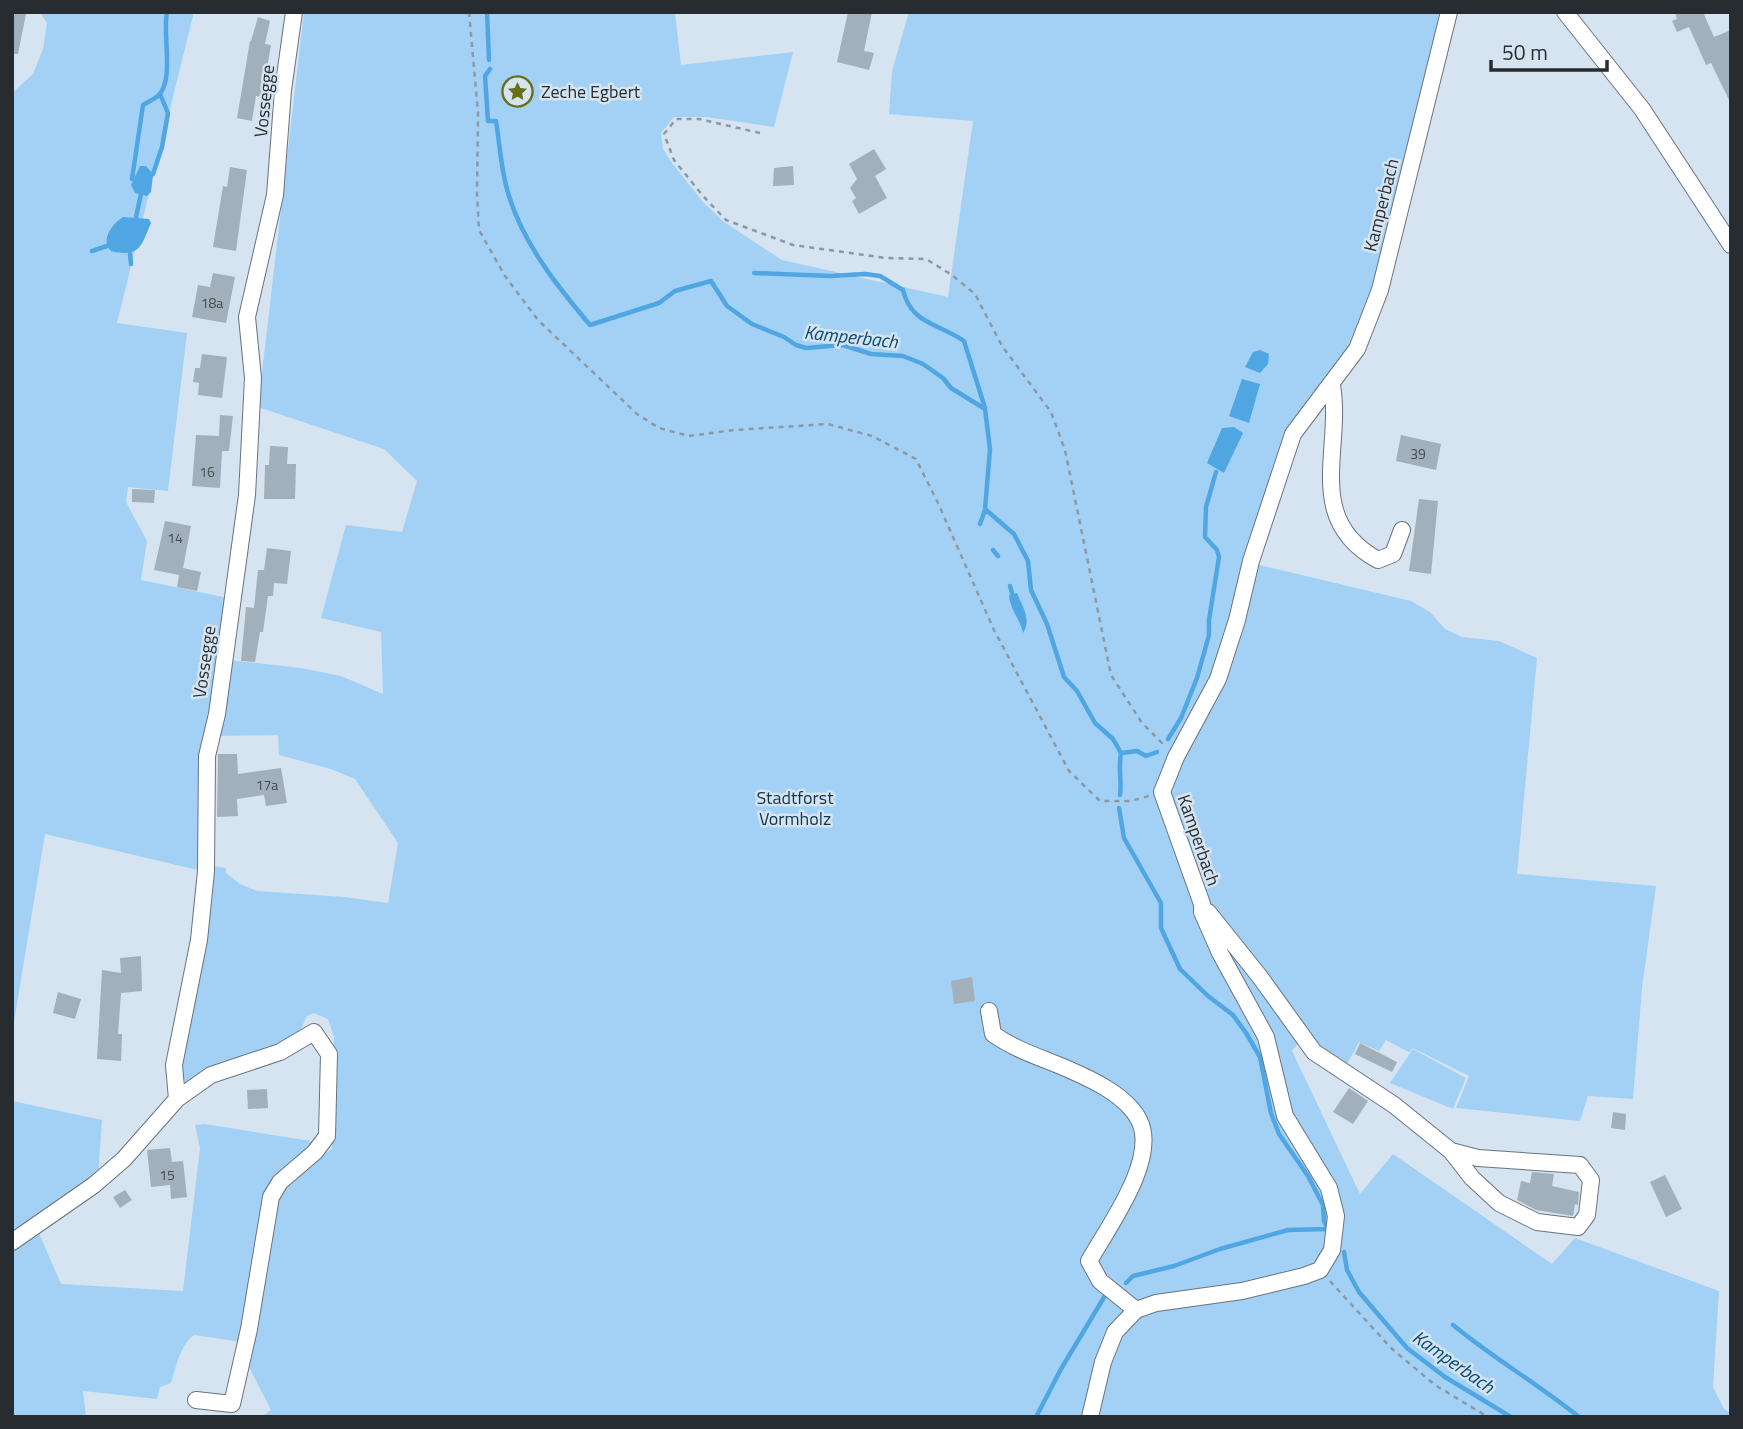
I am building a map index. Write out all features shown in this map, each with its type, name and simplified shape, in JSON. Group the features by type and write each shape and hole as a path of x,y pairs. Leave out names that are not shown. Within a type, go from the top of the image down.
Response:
{"street":[{"name":"Vossegge","path":"177,1099 174,1065 181,1018 199,940 206,871 207,756 217,714 247,495 253,378 247,317 275,195 282,90 294,12"},
{"name":"Kamperbach","path":"1320,1270 1332,1250 1336,1227 1329,1188 1285,1116 1266,1037 1220,953 1202,912 1202,904 1162,793 1175,757 1218,680 1237,621 1251,561 1293,434 1357,349 1380,290 1449,12"},
{"path":"1565,12 1642,109 1730,243"},
{"path":"1332,385 1336,407 1329,469 1335,510 1349,539 1378,560 1392,554 1402,530"},
{"path":"1202,904 1260,977 1314,1052 1394,1105 1451,1151 1472,1178 1499,1203 1537,1222 1578,1227 1587,1215 1591,1180 1580,1165 1478,1158 1451,1151"},
{"path":"989,1011 993,1034 1013,1047 1072,1070 1103,1086 1138,1118 1143,1132 1142,1159 1134,1180 1089,1261 1100,1281 1136,1310"},
{"path":"12,1242 94,1185 124,1159 177,1099 211,1075 280,1052 314,1032 329,1054 327,1136 315,1152 280,1182 271,1197 247,1340 232,1404 196,1400"},
{"path":"1090,1417 1103,1362 1115,1332 1136,1310 1156,1303 1242,1290 1320,1270"}],"path":[{"path":"469,12 478,113 479,230 505,276 538,320 636,414 659,428 688,436 828,424 872,436 916,459 994,630 1069,771 1100,800 1130,802 1162,793"},
{"path":"760,133 699,119 676,119 664,134 674,160 726,220 793,245 886,258 926,259 953,275 975,294 1002,346 1051,412 1065,450 1111,675 1142,723 1175,757"},
{"path":"1320,1270 1391,1348 1435,1385 1488,1417"}],"green space":[{"path":"40,12 194,12 117,323 187,333 168,491 128,487 126,502 147,541 141,580 228,598 202,871 45,834 12,1034 12,93 33,74 43,49 47,23"},
{"name":"Stadtforst Vormholz","path":"304,12 675,12 681,65 793,52 774,127 707,117 674,117 661,133 663,149 703,202 724,222 782,260 948,297 973,121 889,114 892,71 909,12 1446,12 1381,278 1357,344 1291,432 1248,559 1216,677 1172,759 1160,794 1195,896 1200,895 1169,800 1186,747 1225,678 1255,564 1411,601 1430,612 1445,629 1462,637 1499,641 1537,658 1517,874 1656,886 1642,988 1633,1099 1588,1096 1580,1121 1456,1108 1469,1076 1413,1048 1409,1052 1386,1040 1379,1051 1359,1042 1347,1064 1303,1037 1292,1051 1360,1194 1393,1154 1552,1264 1575,1238 1719,1291 1713,1387 1731,1417 261,1417 271,1410 246,1361 277,1199 294,1177 332,1149 334,1037 328,1019 314,1013 307,1016 296,1035 269,1050 229,1062 190,1082 186,1082 178,1071 204,937 211,866 226,868 226,873 240,884 257,891 388,903 398,843 355,779 331,769 279,755 278,735 217,736 228,660 301,668 341,676 383,694 381,632 321,618 346,525 402,532 417,481 384,449 258,407"},
{"path":"1413,1049 1466,1078 1453,1109 1390,1083"},
{"path":"12,1101 102,1120 98,1176 12,1237"},
{"path":"205,1124 317,1142 274,1175 266,1195 241,1342 194,1335 182,1350 171,1383 160,1387 157,1399 83,1391 86,1417 12,1417 12,1248 38,1231 61,1284 183,1291 200,1148 195,1125"}],"water":[{"path":"140,166 146,166 153,174 151,192 147,196 135,193 131,185"},
{"path":"123,217 149,219 151,223 142,244 128,253 111,251 107,242 111,228"},
{"path":"1260,350 1269,354 1268,364 1260,373 1245,367 1253,352"},
{"path":"1242,379 1260,384 1249,423 1229,416"},
{"path":"1234,427 1243,433 1224,473 1207,463 1222,428"},
{"path":"1017,593 1027,623 1023,633 1009,595"}],"building":[{"path":"12,12 26,14 18,54 12,54"},
{"path":"848,12 872,12 864,51 874,53 869,70 837,62"},
{"path":"1675,12 1703,12 1714,37 1731,30 1731,104 1711,63 1706,65 1689,27 1677,32 1672,21 1677,19"},
{"path":"258,17 270,21 265,44 271,45 262,97 256,96 252,121 237,118 250,41"},
{"path":"874,149 886,169 875,176 887,198 859,214 852,201 856,198 850,188 857,179 849,164"},
{"path":"793,166 794,185 773,186 774,168"},
{"path":"230,167 247,170 236,251 213,247 223,186 227,187"},
{"path":"213,273 235,277 226,323 192,317 198,285 210,287"},
{"path":"202,354 227,357 222,398 198,395 199,383 193,382 195,368 200,368"},
{"path":"220,415 233,416 229,451 222,451 220,488 192,486 196,435 219,436"},
{"path":"1401,435 1441,444 1436,470 1396,461"},
{"path":"270,446 288,447 287,464 296,464 295,499 264,499 265,465 269,465"},
{"path":"132,489 155,490 154,503 132,502"},
{"path":"1419,499 1438,501 1431,574 1409,571"},
{"path":"165,521 191,526 183,568 201,572 197,591 177,587 179,575 154,570"},
{"path":"267,548 291,551 287,584 274,583 273,596 268,596 255,662 241,661 246,607 254,608 258,570 264,570"},
{"path":"218,754 237,754 238,774 281,768 287,803 266,806 264,795 237,799 238,816 217,817"},
{"path":"141,956 142,991 121,993 118,1034 122,1034 121,1061 97,1059 102,970 121,973 120,958"},
{"path":"972,977 975,1001 954,1004 951,981"},
{"path":"58,992 81,999 75,1019 53,1013"},
{"path":"1360,1043 1397,1062 1392,1072 1355,1054"},
{"path":"1349,1088 1368,1101 1353,1124 1333,1112"},
{"path":"267,1089 268,1108 248,1109 247,1090"},
{"path":"1613,1112 1626,1114 1625,1130 1611,1128"},
{"path":"170,1148 172,1162 183,1161 187,1197 171,1199 170,1185 151,1187 147,1150"},
{"path":"1532,1172 1554,1174 1552,1186 1579,1192 1578,1205 1575,1204 1573,1216 1536,1210 1517,1200 1521,1181 1530,1183"},
{"path":"1665,1175 1682,1209 1666,1217 1650,1182"},
{"path":"125,1190 132,1200 120,1208 113,1197"}],"waterway":[{"path":"132,179 143,105 158,96 166,79 167,12"},
{"name":"Kamperbach","path":"487,12 489,60"},
{"name":"Kamperbach","path":"490,69 485,76 488,121 496,121 504,178 515,214 543,265 590,325 659,303 675,291 711,281 727,306 752,324 796,345 806,348 843,345 871,354 903,356 923,364 943,378 951,388 985,409 990,449 985,509 1014,534 1028,561 1031,590 1047,624 1064,677 1077,691 1095,723 1113,739 1121,753 1120,795"},
{"path":"153,174 162,147 168,113 160,94"},
{"path":"136,217 141,194"},
{"path":"92,251 107,246"},
{"path":"130,254 131,264"},
{"path":"754,273 880,276 903,290 912,310 919,316 964,341 985,408"},
{"path":"1168,739 1181,718 1197,678 1209,635 1219,557 1217,550 1205,537 1206,507 1216,472"},
{"path":"980,524 985,510"},
{"path":"993,550 998,556"},
{"path":"1010,586 1012,593"},
{"path":"1121,753 1137,751 1146,756 1157,752"},
{"name":"Kamperbach","path":"1119,808 1124,838 1161,903 1161,928 1180,969 1233,1015 1260,1057 1271,1113 1279,1134 1308,1176 1323,1205 1324,1221 1328,1229 1288,1230 1133,1276 1126,1283"},
{"name":"Kamperbach","path":"1344,1252 1347,1270 1359,1292 1407,1348 1445,1377 1511,1417"},
{"path":"1036,1417 1106,1294"},
{"path":"1453,1325 1579,1417"}],"place":[{"name":"Zeche Egbert","path":"518,91"}]}
